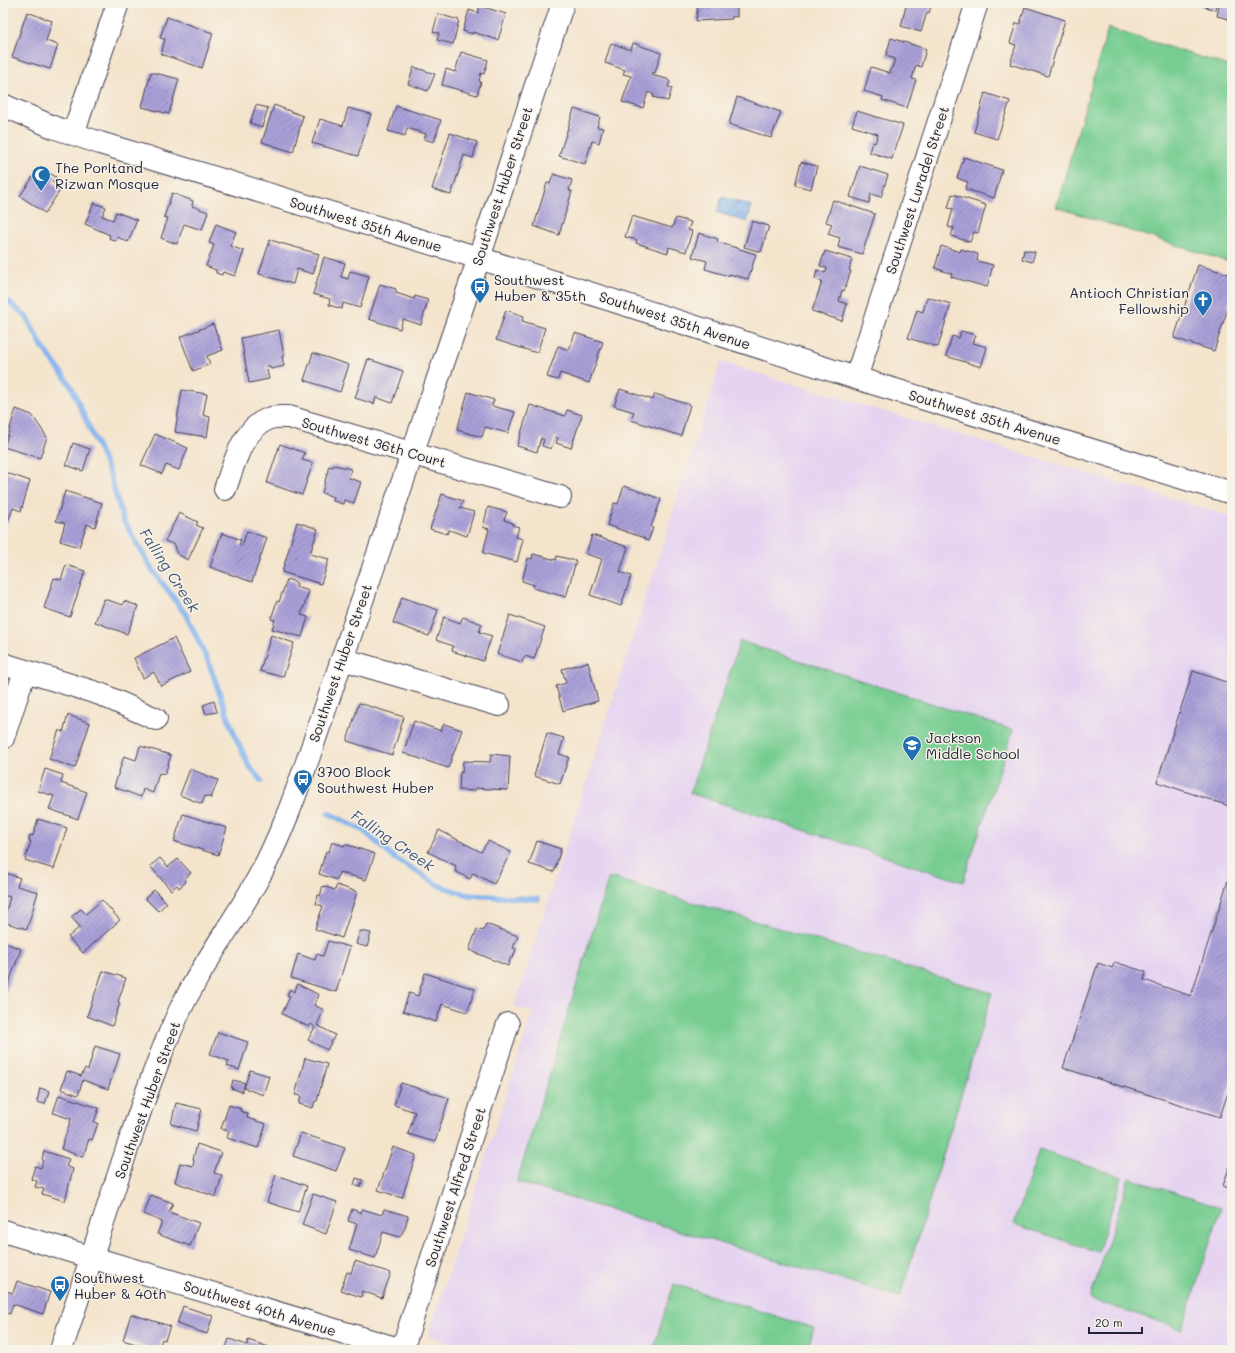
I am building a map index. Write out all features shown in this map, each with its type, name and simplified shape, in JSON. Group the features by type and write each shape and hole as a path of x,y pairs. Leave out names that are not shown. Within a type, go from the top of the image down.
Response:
{"street":[{"path":"73,134 118,3"},
{"name":"Southwest Huber Street","path":"61,1350 141,1109 161,1054 180,1009 194,983 260,874 287,818 478,258 562,3"},
{"name":"Southwest Luradel Street","path":"856,378 977,3"},
{"name":"Southwest 35th Avenue","path":"3,104 34,119 73,134 478,258 856,378 1232,493"},
{"name":"Southwest 36th Court","path":"225,489 241,447 250,430 268,418 289,417 560,496"},
{"path":"342,659 499,704"},
{"path":"3,664 100,694 156,719"},
{"path":"3,738 25,671"},
{"name":"Southwest Alfred Street","path":"402,1350 508,1024"},
{"name":"Southwest 40th Avenue","path":"3,1231 402,1350"}],"shaded area":[{"name":"Jackson Middle School","path":"721,362 1232,517 1232,1350 473,1350 428,1336 533,1012 514,1007"}],"green space":[{"path":"1108,28 1232,67 1232,263 1056,207"},
{"path":"740,641 1013,730 963,882 690,793"},
{"path":"609,877 992,993 900,1297 517,1182"},
{"path":"1039,1150 1122,1177 1098,1252 1014,1224"},
{"path":"1129,1178 1221,1208 1182,1329 1090,1299"},
{"path":"674,1284 814,1328 807,1350 653,1350"}],"water":[{"path":"722,197 752,206 747,222 717,212"}],"building":[{"path":"698,3 737,3 737,17 732,16 732,19 696,21"},
{"path":"897,3 932,3 929,13 927,12 921,32 901,26 906,6"},
{"path":"1204,3 1228,3 1228,5 1232,7 1232,20 1217,16 1219,6 1216,5 1215,10 1203,6"},
{"path":"480,6 506,14 498,40 473,32 473,34 463,31 469,10 478,13"},
{"path":"1025,7 1065,20 1048,76 1010,64 1016,45 1010,43 1016,23 1020,24"},
{"path":"27,12 52,21 46,41 58,45 50,69 12,57"},
{"path":"438,14 459,20 453,44 437,40 439,33 433,32"},
{"path":"167,17 213,33 202,68 161,54 165,39 160,38"},
{"path":"891,38 926,49 921,67 916,65 912,79 916,80 907,108 882,100 883,97 864,91 871,67 890,73 895,59 886,56"},
{"path":"611,43 631,50 633,43 661,53 655,73 652,72 651,75 667,79 670,82 668,87 672,88 668,101 653,97 654,95 648,92 643,108 622,102 631,76 623,74 625,70 605,63"},
{"path":"461,52 488,60 484,74 481,73 479,81 481,82 477,95 442,85 446,69 455,72"},
{"path":"414,67 435,74 428,91 408,84"},
{"path":"151,72 179,79 169,114 142,107"},
{"path":"985,93 1010,101 997,139 974,132"},
{"path":"737,97 781,112 771,138 729,124"},
{"path":"256,105 268,108 262,127 250,123"},
{"path":"274,105 303,116 293,152 262,142"},
{"path":"396,106 441,120 434,142 424,139 426,134 407,128 405,136 388,131"},
{"path":"348,108 371,114 358,156 312,143 320,119 343,126"},
{"path":"574,109 600,117 597,127 603,128 599,143 592,141 585,164 559,156"},
{"path":"857,111 903,125 892,159 869,152 872,142 875,143 878,134 852,126"},
{"path":"450,133 477,142 473,158 464,155 451,195 432,189"},
{"path":"964,157 1002,170 994,198 965,189 968,182 957,178"},
{"path":"801,162 817,166 811,189 795,185"},
{"path":"860,166 888,175 881,197 871,194 869,203 850,197"},
{"name":"The Porltand Rizwan Mosque","path":"37,171 45,178 49,173 56,177 52,182 61,189 45,213 20,196"},
{"path":"553,174 572,180 569,191 572,191 559,235 534,226 547,183 550,184"},
{"path":"172,193 193,201 192,206 208,212 202,230 184,224 177,244 161,238 168,218 164,217"},
{"path":"952,194 986,205 978,233 974,232 970,242 951,236 954,228 948,227 953,209 948,208"},
{"path":"833,200 875,214 862,254 838,247 840,238 828,234 832,224 826,222"},
{"path":"94,203 106,207 102,216 113,220 116,212 137,220 128,242 117,237 115,241 109,238 110,235 85,224"},
{"path":"632,216 672,228 676,218 691,222 688,230 692,231 686,252 669,247 668,253 636,243 637,240 625,237"},
{"path":"752,221 769,226 761,252 744,247"},
{"path":"216,224 236,232 230,246 244,251 235,276 223,272 222,275 216,273 216,270 206,266 214,245 209,243"},
{"path":"699,233 718,239 717,242 756,254 748,279 729,274 729,276 705,269 707,261 692,257"},
{"path":"270,240 319,254 313,274 297,269 293,284 259,274"},
{"path":"941,246 960,252 961,249 978,254 977,261 993,265 987,287 951,277 952,274 935,268"},
{"path":"1024,250 1035,252 1032,262 1022,259"},
{"path":"825,251 852,259 849,270 851,271 844,291 842,290 839,301 847,304 842,321 812,311 822,282 815,279 817,270 825,273 827,268 820,266"},
{"path":"324,257 345,263 341,277 348,279 350,271 369,276 360,308 343,303 342,309 329,305 330,299 313,294"},
{"name":"Antioch Christian Fellowship","path":"1198,265 1232,275 1232,296 1214,351 1174,338"},
{"path":"380,284 396,289 396,293 414,299 415,296 428,300 421,325 403,319 400,329 369,319"},
{"path":"927,297 951,304 938,347 908,338 917,310 923,312"},
{"path":"506,310 524,316 522,321 545,328 537,353 496,340"},
{"path":"213,324 223,350 207,356 210,364 193,371 180,337"},
{"path":"279,330 284,356 282,356 284,366 271,369 270,366 266,366 269,379 249,383 241,338"},
{"path":"961,331 976,335 973,343 987,347 981,367 946,356 952,336 959,338"},
{"path":"575,333 603,342 589,383 560,373 558,380 547,377 558,346 569,350"},
{"path":"313,353 349,365 340,392 304,380"},
{"path":"368,359 403,371 392,403 376,397 374,404 355,398"},
{"path":"620,389 653,400 655,394 690,405 681,436 631,420 634,412 614,406"},
{"path":"182,390 207,394 203,415 210,417 207,437 175,432"},
{"path":"468,392 494,400 492,406 515,412 508,433 485,427 482,437 457,430"},
{"path":"530,405 565,416 567,410 582,415 571,448 556,443 558,438 555,437 551,449 542,446 544,440 541,438 537,452 517,446"},
{"path":"16,409 32,415 47,437 40,458 4,447"},
{"path":"155,434 188,448 179,470 166,465 162,474 141,465"},
{"path":"73,443 90,449 83,471 66,465"},
{"path":"280,444 305,453 302,460 313,463 302,495 267,483"},
{"path":"334,465 351,469 349,478 361,482 354,503 344,500 343,504 333,501 334,497 322,493 329,466 333,467"},
{"path":"4,472 30,481 21,511 13,508 7,524 3,523"},
{"path":"624,486 661,499 651,527 653,528 648,541 644,538 607,525 614,503 618,504"},
{"path":"65,491 102,503 95,527 87,524 79,547 60,541 65,523 56,521"},
{"path":"442,494 463,501 460,508 474,512 467,536 449,530 447,534 430,529"},
{"path":"488,507 507,512 504,520 519,527 516,537 523,539 517,562 483,553 489,529 483,527"},
{"path":"179,513 198,522 196,525 203,528 188,560 177,554 175,545 165,541"},
{"path":"297,522 318,529 310,554 329,559 321,584 282,572"},
{"path":"247,531 267,538 252,582 210,567 222,533 241,540 239,545 242,546"},
{"path":"592,535 628,547 620,572 631,576 621,606 590,595 602,559 586,554"},
{"path":"533,554 556,560 557,556 576,561 566,597 533,588 534,585 522,581 528,558 532,559"},
{"path":"66,565 85,571 70,617 44,608 54,578 61,580"},
{"path":"287,579 297,583 296,587 309,591 301,615 308,617 302,637 272,629 275,620 271,619"},
{"path":"402,597 438,610 429,636 393,623"},
{"path":"104,599 123,605 124,601 138,606 127,634 95,622"},
{"path":"510,615 545,627 534,659 525,656 522,662 497,654"},
{"path":"444,617 460,623 463,617 482,624 479,632 492,636 483,661 452,651 453,646 436,640"},
{"path":"271,635 294,643 283,677 260,671"},
{"path":"174,638 190,672 161,686 154,672 143,678 134,658"},
{"path":"588,662 598,701 563,711 556,686 566,683 562,669"},
{"path":"1193,671 1232,684 1232,807 1157,782"},
{"path":"214,701 217,712 206,714 203,705"},
{"path":"359,703 404,717 392,755 347,741"},
{"path":"68,715 90,723 75,768 49,759 59,730 63,732"},
{"path":"414,721 441,731 444,724 462,730 448,768 403,753"},
{"path":"547,733 564,738 559,754 569,757 560,784 534,776"},
{"path":"140,746 171,755 165,774 159,773 153,793 143,789 141,797 114,787 124,756 136,760"},
{"path":"491,754 510,756 508,790 475,788 475,791 459,790 460,772 462,773 463,761 490,762"},
{"path":"45,769 63,775 61,783 87,792 78,819 49,809 54,796 38,791"},
{"path":"190,769 218,780 211,798 205,796 202,804 180,795"},
{"path":"183,814 227,828 218,855 174,841"},
{"path":"38,819 67,828 54,869 25,860 31,841 29,841 30,835 33,836"},
{"path":"439,830 481,852 488,841 511,852 494,884 473,873 470,879 455,871 456,866 428,852"},
{"path":"537,841 561,849 554,872 529,864"},
{"path":"332,842 344,846 345,844 375,854 366,880 339,872 337,880 319,874 326,851 329,852"},
{"path":"160,858 168,867 178,859 191,873 184,879 186,882 179,888 177,885 171,890 150,866"},
{"path":"1232,868 1232,1080 1220,1117 1063,1068 1098,963 1112,968 1115,962 1146,972 1144,980 1191,996"},
{"path":"3,872 20,878 17,886 38,892 27,929 3,922 10,897 3,895"},
{"path":"337,885 357,892 342,938 315,929 323,906 316,904 318,895 320,896 323,886 335,890"},
{"path":"154,890 167,903 158,911 145,898"},
{"path":"102,900 120,920 83,953 68,937 80,927 71,917 81,909 86,914"},
{"path":"486,924 518,936 513,948 516,949 513,958 511,957 508,966 469,950 477,929 483,931"},
{"path":"360,931 371,933 367,947 356,944"},
{"path":"328,941 350,947 336,992 291,978 298,954 315,960 317,954 323,956"},
{"path":"3,942 21,949 4,997 3,997"},
{"path":"103,971 126,978 118,1002 120,1003 112,1026 87,1016"},
{"path":"425,973 475,989 467,1012 442,1004 436,1022 403,1011 409,993 418,996"},
{"path":"298,984 319,995 314,1005 324,1010 317,1025 335,1035 327,1050 308,1040 315,1027 311,1024 309,1027 282,1014 290,996 287,995 290,989 294,992"},
{"path":"218,1032 248,1042 239,1070 227,1066 229,1061 210,1054"},
{"path":"95,1046 120,1054 108,1089 83,1080 78,1095 61,1089 67,1071 81,1076 85,1068 88,1070"},
{"path":"305,1058 327,1064 317,1101 315,1101 313,1108 299,1104 301,1096 295,1095"},
{"path":"250,1070 269,1076 263,1095 244,1088"},
{"path":"233,1080 245,1083 242,1092 231,1088"},
{"path":"401,1083 449,1098 435,1142 408,1134 415,1112 394,1105"},
{"path":"40,1088 49,1091 45,1104 37,1102"},
{"path":"59,1095 99,1108 94,1122 98,1123 92,1140 89,1139 83,1157 61,1149 71,1119 53,1113"},
{"path":"176,1103 202,1109 196,1131 171,1124"},
{"path":"229,1105 241,1109 240,1111 248,1114 247,1118 266,1124 258,1148 227,1138 229,1131 221,1129"},
{"path":"301,1133 345,1148 336,1171 293,1156"},
{"path":"197,1144 221,1152 214,1173 222,1175 216,1197 175,1182 180,1163 193,1166 193,1159"},
{"path":"393,1147 416,1155 402,1198 378,1190"},
{"path":"44,1151 69,1159 66,1166 73,1169 65,1201 42,1194 44,1189 35,1187 37,1181 31,1179 35,1166 41,1168"},
{"path":"1232,1159 1232,1189 1223,1186"},
{"path":"276,1175 307,1186 298,1212 267,1202"},
{"path":"356,1178 363,1180 360,1187 354,1185"},
{"path":"313,1194 337,1202 326,1234 302,1225"},
{"path":"151,1195 173,1203 169,1212 199,1223 190,1246 157,1234 162,1222 144,1214"},
{"path":"352,1209 361,1213 362,1209 382,1215 384,1209 408,1216 405,1228 400,1237 383,1232 375,1258 349,1250 357,1224 348,1221"},
{"path":"355,1261 391,1273 382,1298 362,1291 361,1297 341,1290 347,1272 351,1273"},
{"path":"17,1281 50,1292 43,1314 13,1304 10,1314 3,1312 3,1290 13,1293"},
{"path":"183,1306 213,1316 207,1334 177,1324"},
{"path":"131,1314 170,1326 165,1340 162,1339 158,1350 123,1340"},
{"path":"229,1339 247,1345 248,1340 278,1350 225,1350"}],"waterway":[{"name":"Falling Creek","path":"3,297 26,316 42,346 71,386 110,475 123,519 151,568 186,615 208,661 235,736 249,766 261,781"},
{"name":"Falling Creek","path":"328,813 364,831 394,858 440,886 468,895 538,899"}],"place":[{"name":"The Porltand Rizwan Mosque","path":"41,192"},
{"name":"Southwest Huber & 35th","path":"480,304"},
{"name":"Antioch Christian Fellowship","path":"1203,317"},
{"name":"Jackson Middle School","path":"912,762"},
{"name":"3700 Block Southwest Huber","path":"303,796"},
{"name":"Southwest Huber & 40th","path":"60,1302"}]}
